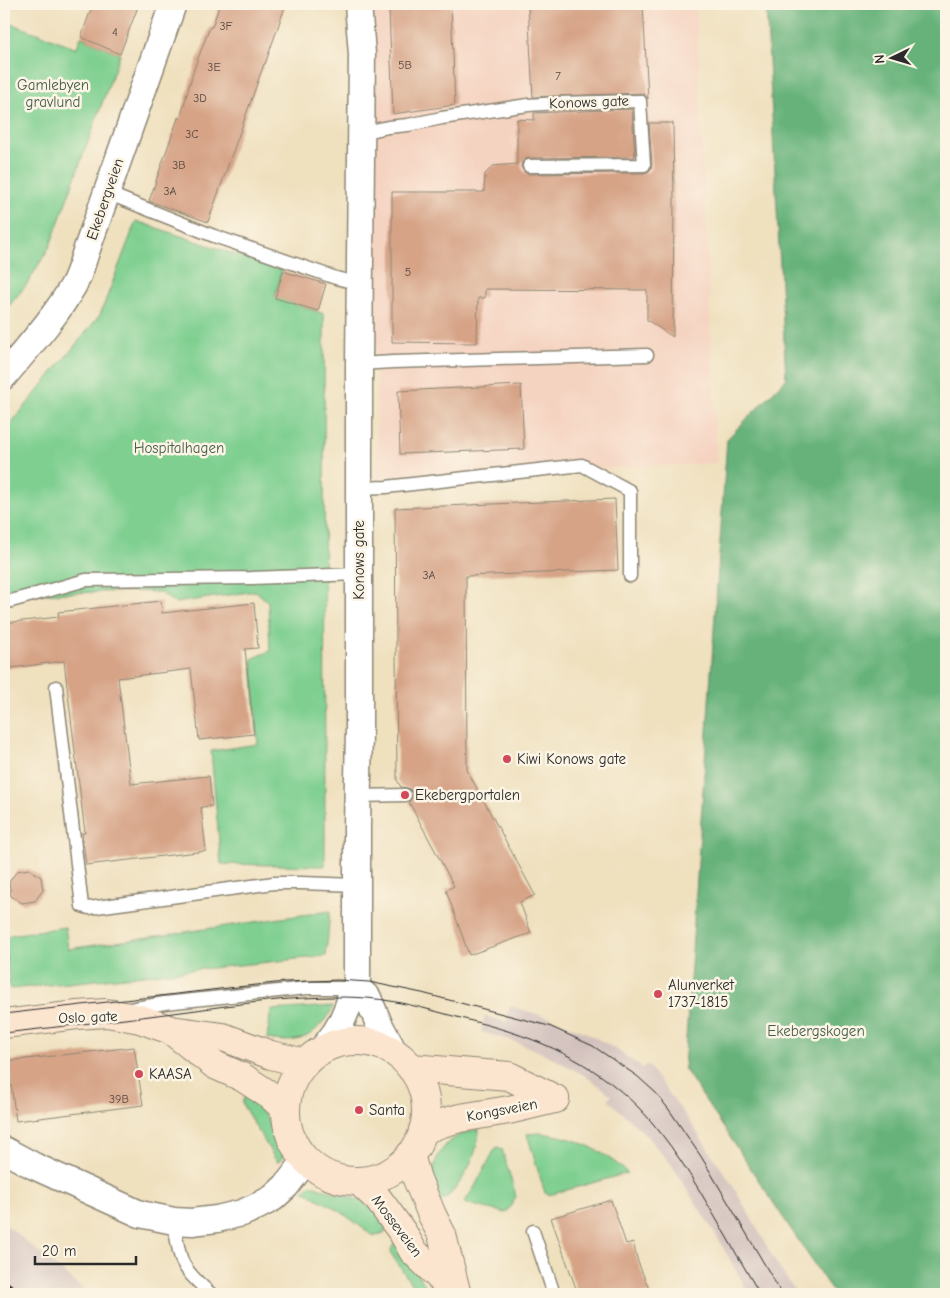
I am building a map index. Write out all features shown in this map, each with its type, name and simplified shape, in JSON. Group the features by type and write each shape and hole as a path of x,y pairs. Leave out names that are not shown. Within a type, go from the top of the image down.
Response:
{"main road":[{"name":"Oslo gate","path":"4,1024 77,1015 119,1014 171,1030 224,1037 271,1054 313,1057"},
{"name":"Oslo gate","path":"171,1030 215,1064 242,1077 271,1096 286,1110"},
{"path":"350,1041 380,1045 402,1060 418,1079 423,1091 425,1104 423,1130 418,1143 410,1155 400,1165 387,1173 359,1181 336,1178 315,1168 306,1160 293,1142 287,1121 286,1110 290,1090 298,1071 313,1057 336,1044 350,1041"},
{"name":"Kongsveien","path":"402,1060 508,1076 555,1100 460,1118 423,1130"},
{"name":"Mosseveien","path":"410,1155 416,1179 442,1234 457,1293"},
{"name":"Mosseveien","path":"359,1181 378,1199 403,1233 413,1251 457,1293"}],"street":[{"name":"Ekebergveien","path":"4,376 42,331 74,285 173,4"},
{"name":"Konows gate","path":"313,1057 335,1033 341,1023 350,998 358,988 358,488 362,54 358,4"},
{"path":"358,988 368,998 379,1024 402,1060"},
{"path":"4,1150 34,1166 140,1214 174,1221 192,1222 218,1219 242,1213 273,1198 286,1186 306,1160"}],"lane":[{"name":"Konows gate","path":"361,133 442,118 528,106 640,100 644,165 529,166"},
{"path":"107,193 214,236 336,278 360,284"},
{"path":"359,364 647,355"},
{"path":"358,488 386,488 582,465 630,490 630,576"},
{"path":"4,603 86,580 252,578 358,574"},
{"path":"56,687 82,906 89,908 274,883 358,885"},
{"path":"359,796 405,795"},
{"path":"106,1013 165,1003 307,988 358,988"},
{"path":"174,1221 182,1262 210,1294"},
{"path":"533,1231 554,1294"}],"shaded area":[{"path":"374,4 696,4 717,463 377,479"},
{"path":"510,1006 550,1018 587,1033 617,1050 642,1068 647,1064 688,1119 733,1186 778,1266 797,1294 749,1294 719,1240 671,1164 641,1130 608,1100 612,1095 584,1075 545,1054 510,1040 481,1032 485,1016 506,1022"},
{"path":"4,1223 89,1294 4,1294"}],"green space":[{"name":"Ekebergskogen","path":"766,4 946,4 946,1294 834,1294 684,1068 727,439 786,379"},
{"name":"Gamlebyen gravlund","path":"4,21 76,49 81,37 120,54 50,246 27,284 4,312"},
{"name":"Hospitalhagen","path":"136,221 282,270 275,297 324,314 325,866 221,864 211,751 258,744 252,659 270,651 268,602 256,591 175,603 159,592 130,591 4,595 4,432 100,315"},
{"path":"330,911 326,956 10,989 4,936 65,927 68,949"},
{"path":"333,1006 325,1020 311,1034 291,1041 267,1039 271,1010"},
{"path":"247,1093 259,1105 268,1120 284,1157 277,1162 242,1104"},
{"path":"479,1129 476,1148 468,1169 456,1188 442,1201 440,1200 434,1183 436,1160 454,1138"},
{"path":"541,1133 587,1145 628,1173 549,1195 545,1193 527,1134"},
{"path":"498,1147 502,1149 516,1196 506,1213 464,1203 495,1149"},
{"path":"311,1184 368,1205 388,1229 381,1235 372,1235 340,1211 304,1191"},
{"path":"397,1242 431,1294 418,1294 392,1255 391,1250"}],"building":[{"path":"93,4 139,4 120,54 81,37"},
{"path":"220,4 286,4 208,222 149,201 178,118 180,119 194,69"},
{"path":"420,4 451,4 455,105 393,114 389,9"},
{"path":"528,4 643,4 648,99 644,94 640,93 533,97"},
{"path":"632,109 635,157 529,158 522,162 521,167 525,173 529,174 648,172 652,164 649,123 673,123 673,337 647,320 647,290 485,289 485,298 478,298 477,343 392,342 392,192 484,192 485,174 493,166 517,164 517,119 534,120 534,113"},
{"path":"283,271 326,284 318,311 275,298"},
{"path":"521,385 524,449 400,454 398,391"},
{"path":"615,499 618,570 466,576 467,770 535,895 520,902 531,933 469,955 446,890 454,886 409,802 412,798 412,791 401,787 397,780 395,508"},
{"path":"161,601 162,613 254,603 258,648 245,649 254,734 199,740 191,669 118,678 131,784 209,776 212,806 201,807 206,851 86,865 82,833 85,833 64,661 4,669 4,623 59,617 58,612"},
{"path":"29,869 41,877 43,890 35,901 22,903 11,896 9,882 17,871"},
{"path":"134,1047 143,1105 16,1121 8,1061"},
{"path":"611,1200 626,1244 633,1242 638,1262 651,1294 578,1294 551,1218"}],"tram line":[{"path":"4,1014 285,982 338,980 369,982 422,993 549,1026 593,1046 637,1076 656,1093 702,1158 782,1294"},
{"path":"4,1033 256,1002 323,997 381,1000 499,1028 564,1053 603,1077 639,1108 661,1133 680,1160 760,1294"}],"railway":[{"path":"4,1281 21,1294"}],"place":[{"name":"Kiwi Konows gate","path":"507,759"},
{"name":"Ekebergportalen","path":"405,795"},
{"name":"Alunverket 1737-1815","path":"658,994"},
{"name":"KAASA","path":"139,1074"},
{"name":"Santa","path":"359,1110"}]}
